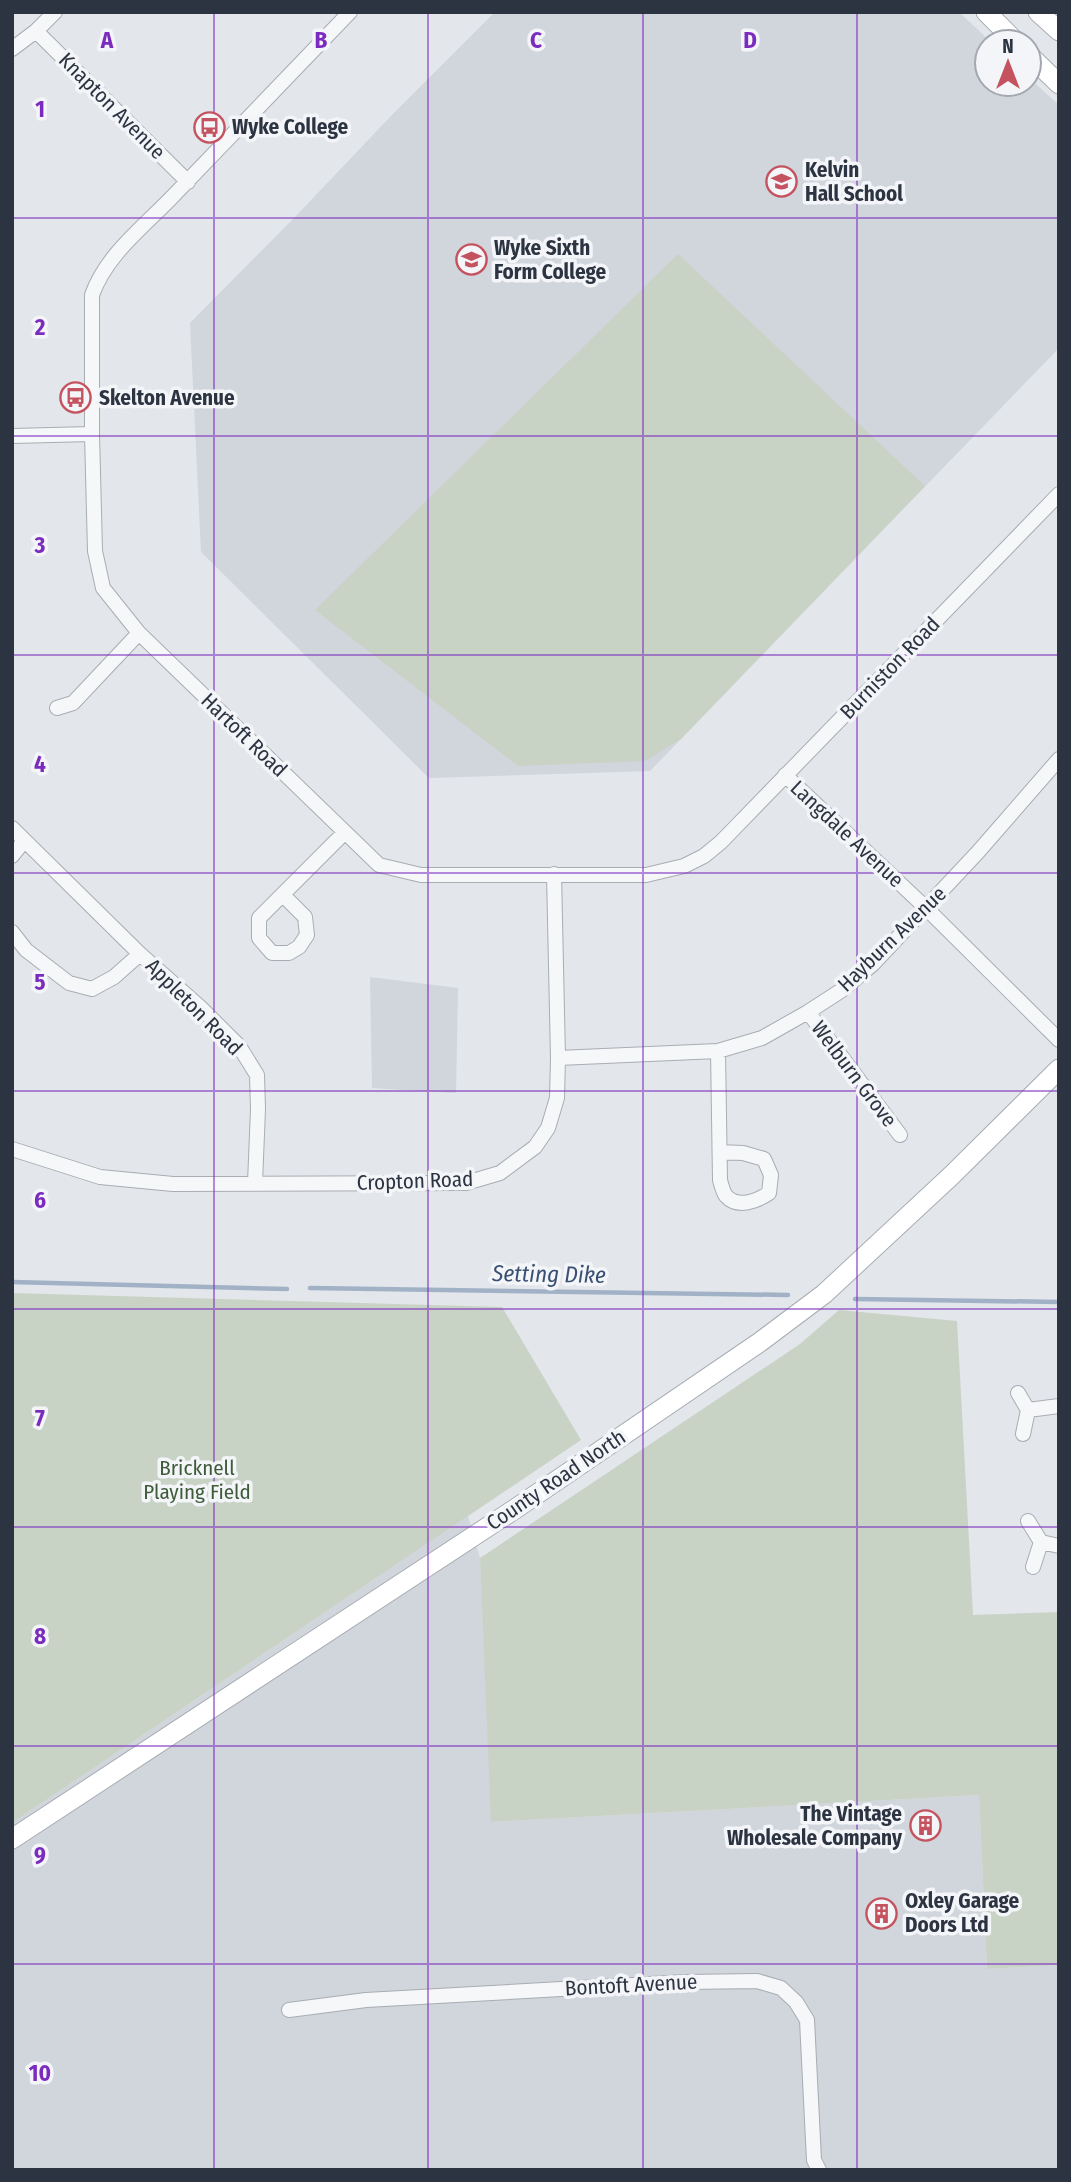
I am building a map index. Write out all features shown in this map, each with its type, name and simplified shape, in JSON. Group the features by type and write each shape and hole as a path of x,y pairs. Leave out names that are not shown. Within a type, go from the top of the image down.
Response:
{"street":[{"path":"12,49 55,12"},
{"name":"Hartoft Road","path":"350,12 111,259 98,280 92,295 92,434 95,551 103,588 139,633 379,865 421,875 646,875 684,866 704,856 721,842"},
{"path":"986,12 1002,28"},
{"path":"1038,12 1059,32"},
{"name":"Knapton Avenue","path":"36,31 188,182"},
{"path":"1043,69 1059,84"},
{"path":"12,436 92,434"},
{"name":"Burniston Road","path":"721,842 1059,494"},
{"path":"57,708 72,703 139,633"},
{"name":"Hayburn Avenue","path":"558,1058 718,1051 762,1038 808,1013 842,990 873,964 978,852 1059,759"},
{"name":"Langdale Avenue","path":"785,775 926,908 1059,1040"},
{"name":"Appleton Road","path":"12,828 139,954 201,1008 239,1046 257,1075 256,1183"},
{"path":"282,895 345,832"},
{"path":"12,856 24,841"},
{"name":"Cropton Road","path":"12,1149 100,1177 173,1184 466,1183 499,1173 535,1147 548,1128 557,1098 554,874"},
{"name":"Appleton Road","path":"12,932 26,950 69,983 92,989 114,977 139,954"},
{"name":"Welburn Grove","path":"808,1013 900,1135"},
{"path":"718,1051 720,1152"},
{"name":"County Road North","path":"14,1838 515,1509 761,1342 824,1294 952,1175 1059,1069"},
{"path":"1018,1393 1028,1410 1023,1434"},
{"path":"1028,1410 1059,1406"},
{"path":"1028,1521 1041,1542 1059,1546"},
{"path":"1033,1567 1041,1542"},
{"name":"Bontoft Avenue","path":"289,2010 366,2000 685,1982 757,1981 781,1988 796,2002 807,2020 814,2160 819,2170"}],"shaded area":[{"path":"495,12 959,12 976,28 973,28 973,98 1043,98 1043,91 1059,105 1059,348 650,771 429,778 201,552 190,323"},
{"path":"370,977 458,988 456,1093 372,1088"},
{"path":"468,1516 480,1558 492,1822 979,1795 987,1969 1059,1965 1059,2170 12,2170 12,1823"}],"green space":[{"path":"678,254 925,486 681,739 645,761 518,766 315,610"},
{"name":"Bricknell Playing Field","path":"12,1293 502,1307 581,1440 12,1823"},
{"path":"839,1310 957,1321 973,1615 1059,1612 1059,1965 987,1969 979,1795 491,1822 480,1558 800,1344"}],"waterway":[{"name":"Setting Dike","path":"12,1282 287,1289"},
{"name":"Setting Dike","path":"310,1288 788,1295"},
{"name":"Setting Dike","path":"855,1299 1059,1302"}],"place":[{"name":"Wyke College","path":"209,127"},
{"name":"Kelvin Hall School","path":"782,182"},
{"name":"Wyke Sixth Form College","path":"471,260"},
{"name":"Skelton Avenue","path":"76,398"},
{"name":"The Vintage Wholesale Company","path":"925,1826"},
{"name":"Oxley Garage Doors Ltd","path":"882,1913"}]}
